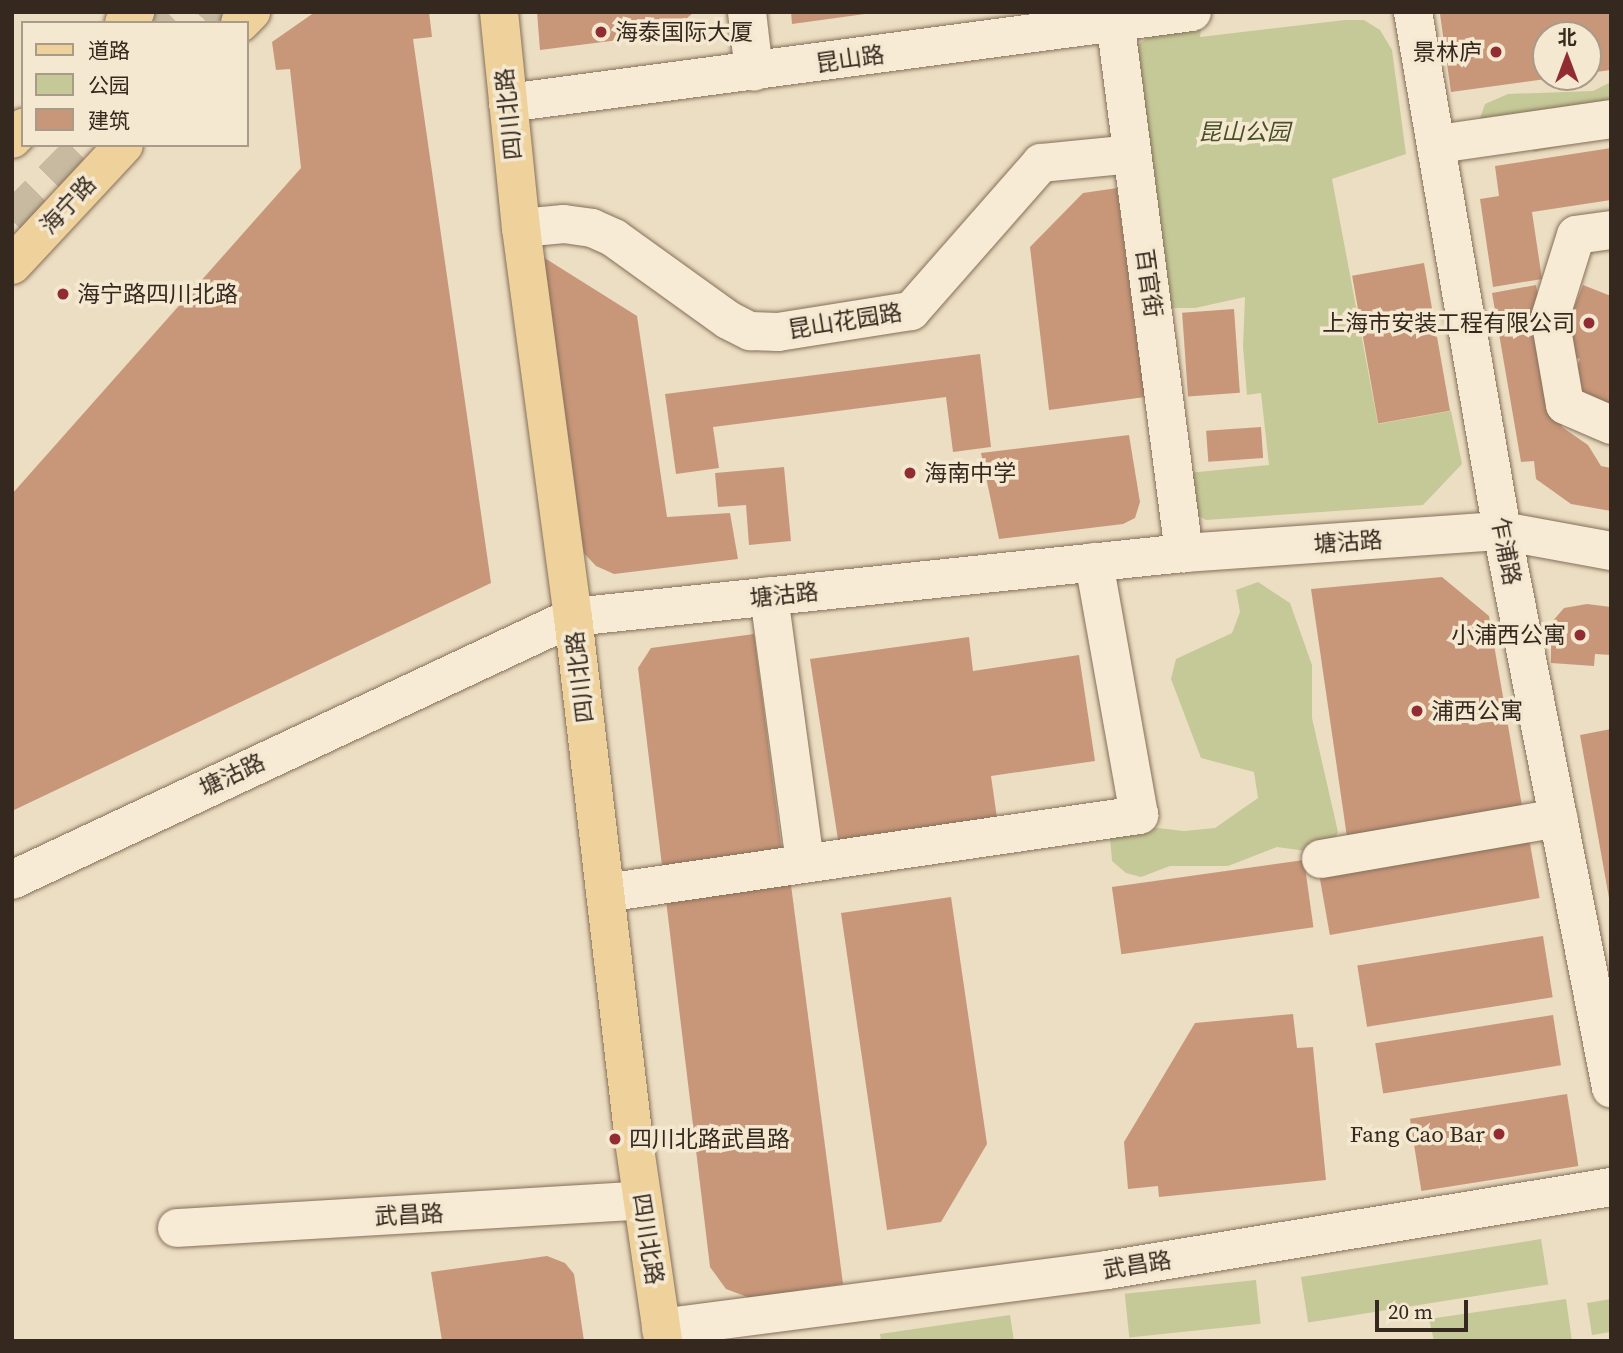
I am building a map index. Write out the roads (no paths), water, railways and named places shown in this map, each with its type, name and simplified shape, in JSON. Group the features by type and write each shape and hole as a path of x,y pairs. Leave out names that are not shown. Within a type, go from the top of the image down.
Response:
{"main road":[{"name":"四川北路","path":"499,12 521,228 573,617 642,1200 662,1334"},
{"name":"海宁路","path":"12,265 122,147"}],"street":[{"path":"747,12 754,72"},
{"name":"昆山路","path":"508,103 754,72 1114,17 1192,12"},
{"name":"乍浦路","path":"1413,12 1438,144 1502,531 1611,1088"},
{"name":"百官街","path":"1114,17 1184,553"},
{"path":"1438,144 1611,119"},
{"name":"昆山花园路","path":"521,228 592,228 614,238 728,320 750,331 778,332 911,312 1041,163 1132,155"},
{"path":"1611,230 1576,236 1550,318 1565,405 1611,425"},
{"name":"塘沽路","path":"12,880 573,617 1184,553 1502,531 1611,551"},
{"path":"605,893 1139,815 1094,562"},
{"path":"769,596 805,864"},
{"path":"1321,859 1558,818"},
{"name":"武昌路","path":"662,1334 1107,1270 1611,1187"},
{"name":"武昌路","path":"177,1228 642,1200"}],"tunnel":[{"path":"157,21 166,12"},
{"path":"209,21 218,12"},
{"path":"12,221 85,147"}],"place":[{"name":"海泰国际大厦","path":"601,32"},
{"name":"景林庐","path":"1496,52"},
{"name":"海宁路四川北路","path":"63,294"},
{"name":"上海市安装工程有限公司","path":"1589,323"},
{"name":"海南中学","path":"910,473"},
{"name":"小浦西公寓","path":"1580,635"},
{"name":"浦西公寓","path":"1417,711"},
{"name":"Fang Cao Bar","path":"1499,1134"},
{"name":"四川北路武昌路","path":"615,1139"}],"park label":[{"name":"昆山公园","path":"1244,132"}]}
